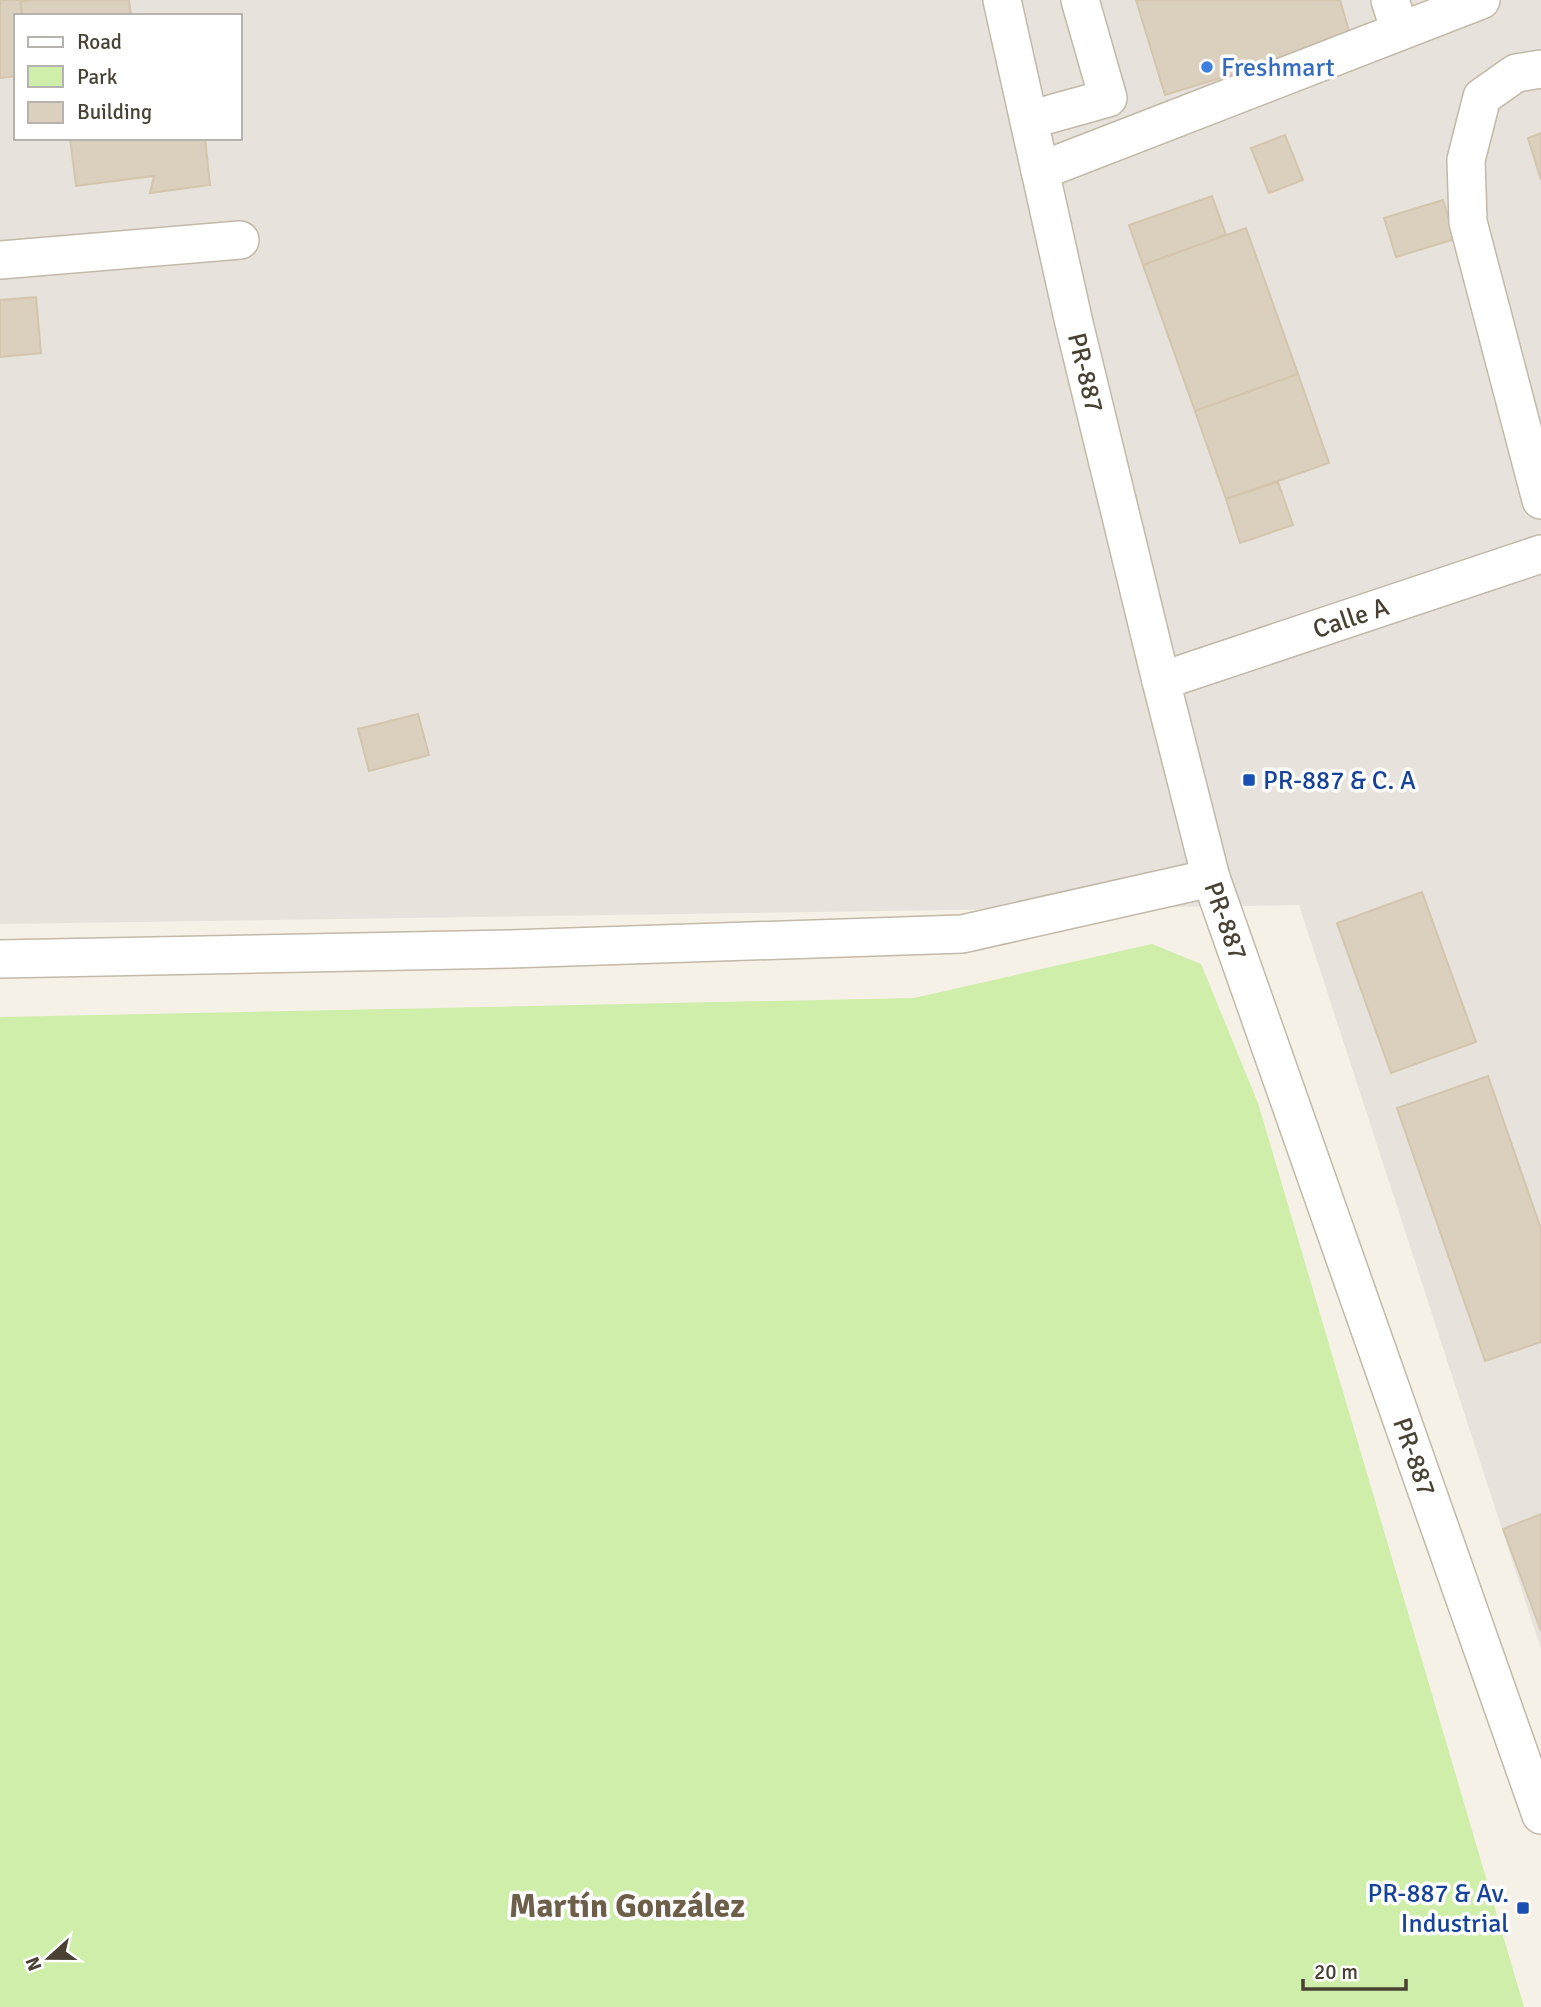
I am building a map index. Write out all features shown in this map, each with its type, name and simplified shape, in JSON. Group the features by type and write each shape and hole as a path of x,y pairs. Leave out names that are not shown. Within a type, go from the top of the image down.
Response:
{"street":[{"name":"PR-887","path":"1002,0 1074,323 1211,878 1541,1815"},
{"path":"1029,120 1108,98 1080,0"},
{"path":"1040,171 1395,16 1481,0"},
{"path":"1541,69 1516,73 1482,97 1466,160 1468,222 1541,500"},
{"path":"0,260 240,240"},
{"name":"Calle A","path":"1161,681 1541,554"},
{"path":"0,959 510,949 962,934 1211,878"}],"shaded area":[{"path":"0,0 1541,0 1541,1649 1299,905 0,924"}],"green space":[{"path":"1152,944 1201,964 1258,1103 1524,2007 0,2007 0,1017 914,998"}],"building":[{"path":"0,0 20,0 22,14 14,14 14,76 0,78"},
{"path":"129,0 131,14 22,14 21,1"},
{"name":"Freshmart","path":"1136,0 1340,0 1351,38 1165,95"},
{"path":"1541,133 1541,180 1528,138"},
{"path":"1285,135 1303,180 1269,193 1251,148"},
{"path":"70,140 205,140 210,185 150,193 154,176 76,186"},
{"path":"1212,196 1226,235 1143,265 1129,225"},
{"path":"1443,200 1455,239 1396,257 1384,218"},
{"path":"1246,228 1298,374 1195,411 1143,265"},
{"path":"36,297 41,353 0,357 0,300"},
{"path":"1298,374 1329,463 1226,499 1195,411"},
{"path":"1278,482 1293,525 1240,543 1226,499"},
{"path":"418,714 429,755 369,771 358,729"},
{"path":"1422,892 1476,1042 1391,1073 1337,923"},
{"path":"1488,1076 1541,1229 1541,1342 1485,1361 1397,1108"},
{"path":"1541,1514 1541,1631 1503,1529"}],"place":[{"name":"Freshmart","path":"1207,67"},
{"name":"PR-887 & C. A","path":"1249,780"},
{"name":"PR-887 & Av. Industrial","path":"1523,1908"}],"district":[{"name":"Martín González","path":"627,1905"}]}
